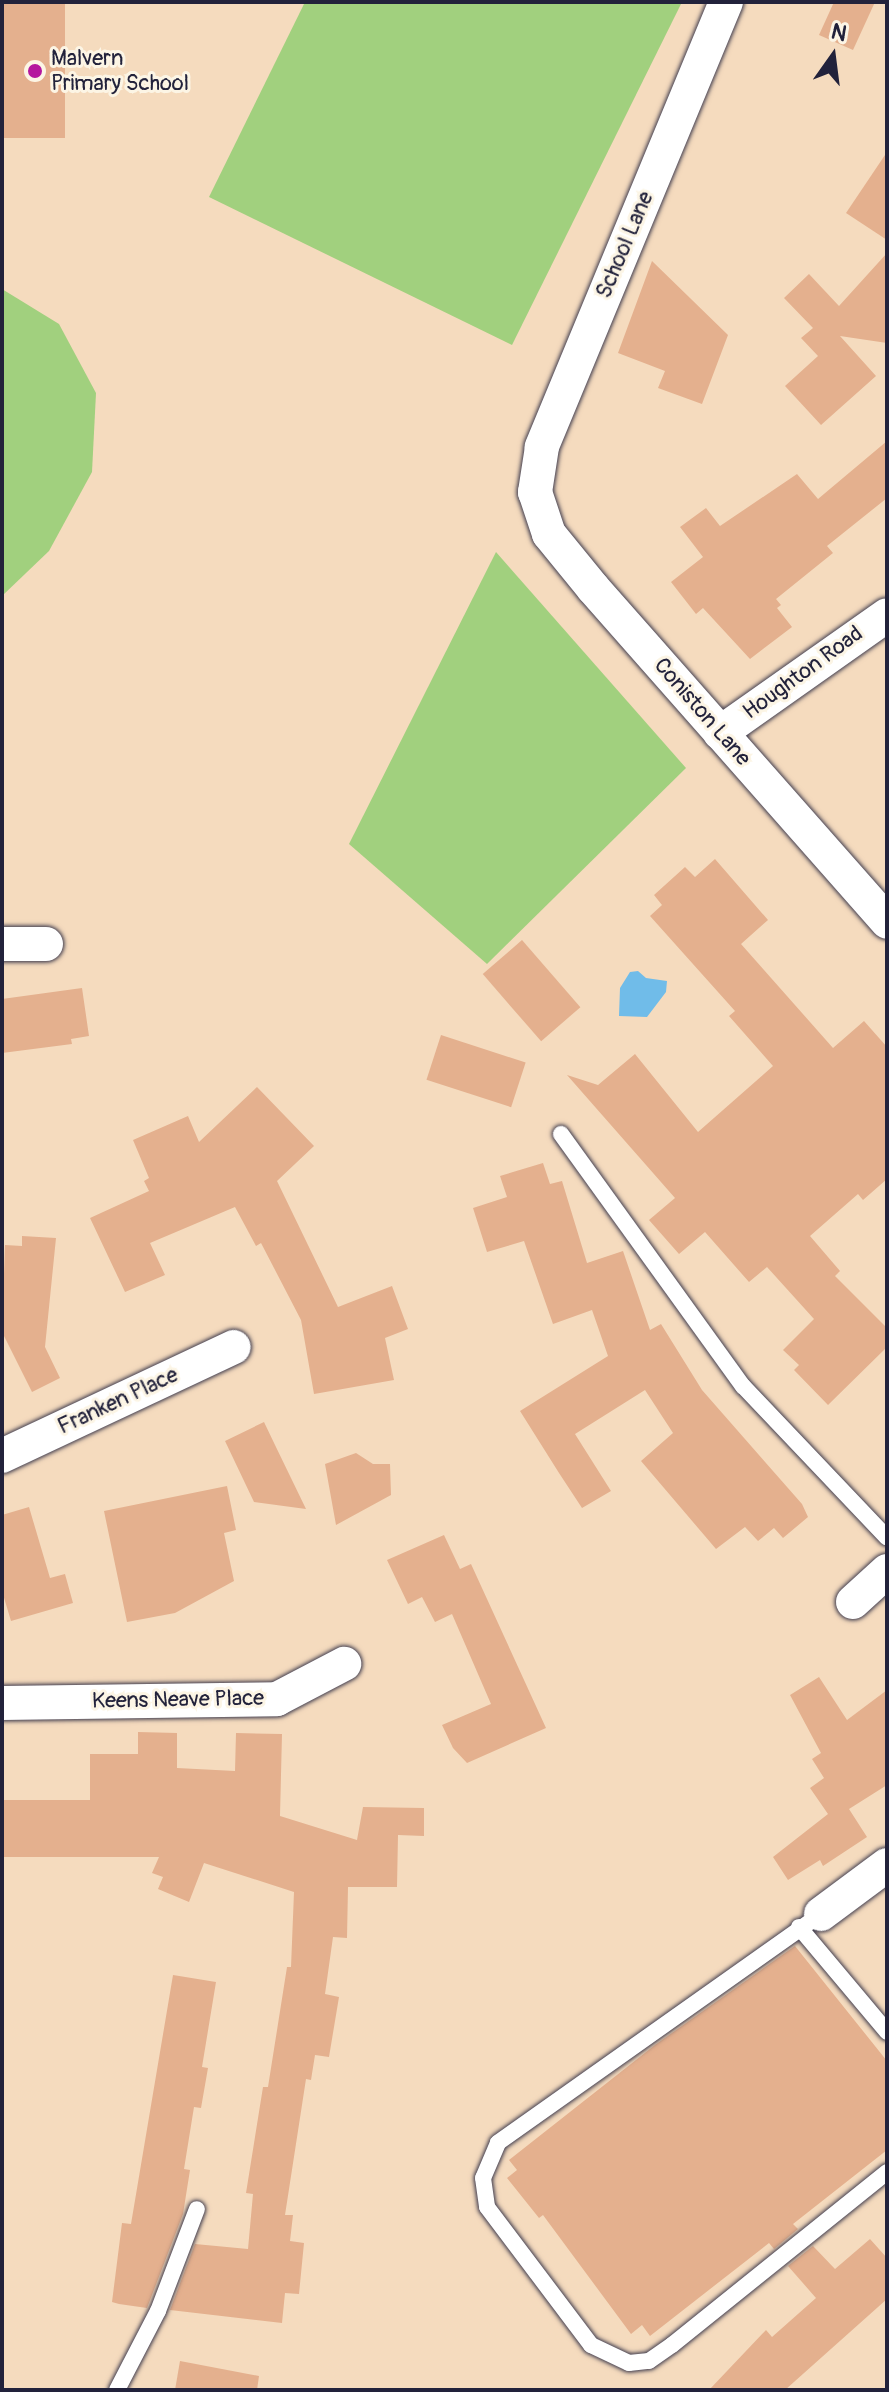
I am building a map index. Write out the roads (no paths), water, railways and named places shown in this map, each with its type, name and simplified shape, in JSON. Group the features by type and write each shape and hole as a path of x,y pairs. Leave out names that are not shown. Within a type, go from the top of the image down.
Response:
{"street":[{"name":"School Lane","path":"535,492 542,447 726,2"},
{"name":"Coniston Lane","path":"535,492 549,534 887,922"},
{"name":"Houghton Road","path":"720,733 887,615"},
{"path":"2,944 46,944"},
{"name":"Franken Place","path":"2,1456 234,1347"},
{"path":"853,1602 887,1571"},
{"name":"Keens Neave Place","path":"2,1703 277,1699 344,1664"},
{"path":"810,1921 887,1865"}],"lane":[{"path":"561,1134 743,1386 887,1538"},
{"path":"887,2032 810,1921 498,2143 483,2178 487,2207 591,2345 629,2363 649,2361 672,2345 887,2172"},
{"path":"117,2390 158,2311 197,2209"}],"water":[{"path":"638,971 646,978 667,981 666,992 647,1017 619,1016 620,988 630,972"}],"place":[{"name":"Malvern Primary School","path":"35,71"}]}
